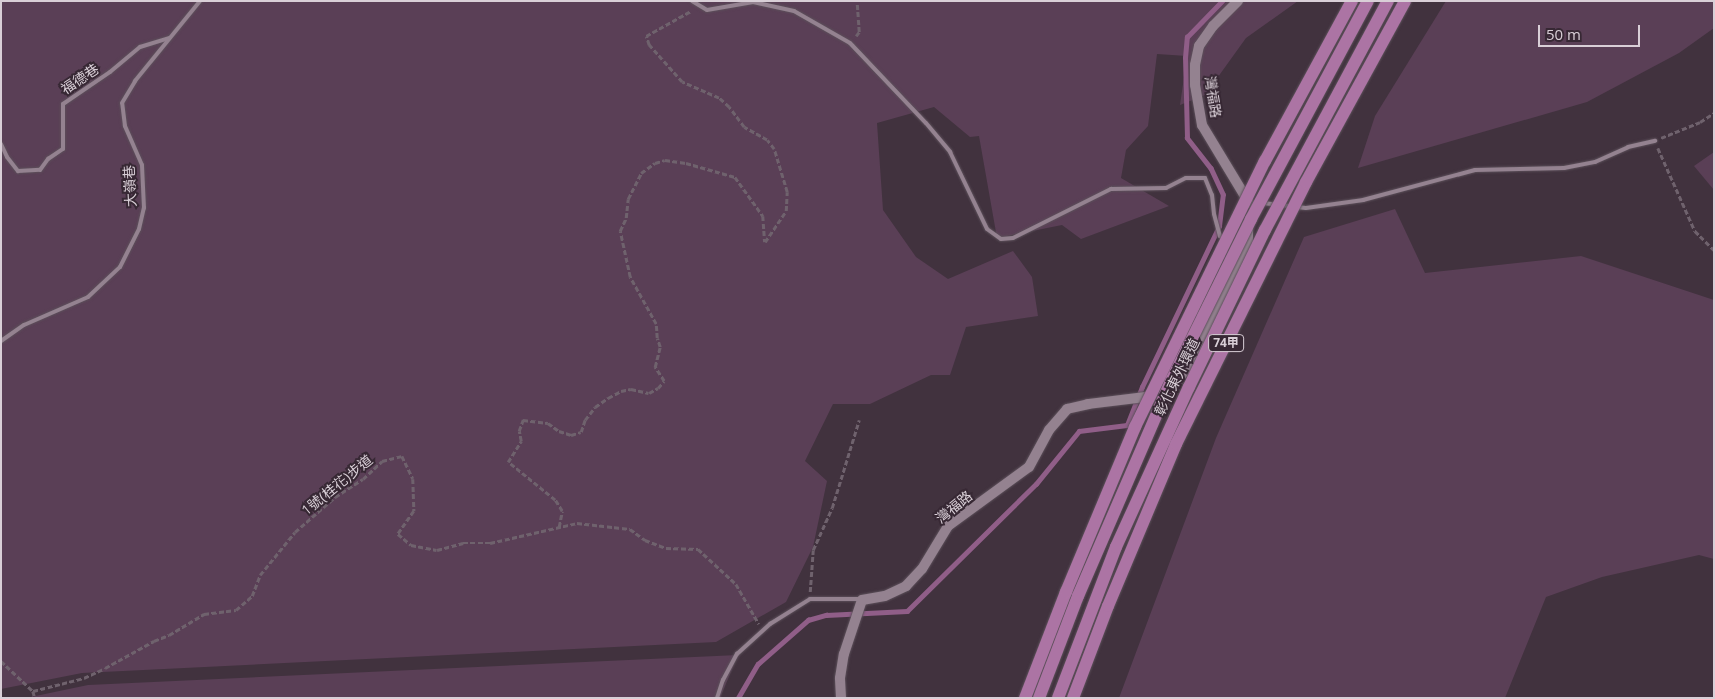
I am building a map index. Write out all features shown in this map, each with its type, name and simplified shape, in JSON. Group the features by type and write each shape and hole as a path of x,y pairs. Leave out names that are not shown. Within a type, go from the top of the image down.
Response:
{"main road":[{"path":"1025,698 1066,592 1140,418 1265,162 1352,1"},
{"name":"彰化東外環道","path":"1039,698 1078,596 1172,379 1255,210 1368,1"},
{"name":"彰化東外環道","path":"1058,698 1116,547 1189,387 1265,230 1388,1"},
{"name":"74甲","path":"1073,698 1108,606 1176,444 1302,191 1405,1"}],"street":[{"name":"灣福路","path":"862,600 885,596 906,586 922,569 948,526 1029,467 1049,430 1067,409 1088,404 1123,401 1156,395 1171,389 1188,367 1248,244 1249,201 1202,125 1195,85 1195,65 1199,46 1212,26 1238,1"},
{"name":"灣福路","path":"1123,401 1158,389 1165,381 1232,243 1249,201"},
{"path":"841,698 840,678 844,654 862,600"}],"lane":[{"name":"大嶺巷","path":"1,340 24,325 88,297 120,266 139,229 144,208 142,165 124,126 122,102 134,81 200,1"},
{"path":"692,1 707,10 753,2 794,11 850,43 926,123 950,152 987,229 1001,239 1013,238 1111,189 1166,188 1186,178 1205,178 1212,195 1214,214 1220,236 1232,243"},
{"name":"福德巷","path":"1,144 7,157 18,170 40,170 48,159 63,150 63,104 110,72 140,47 170,38"},
{"path":"1249,201 1306,208 1363,200 1475,170 1564,168 1595,162 1628,147 1655,141"},
{"path":"717,698 723,680 737,654 770,624 810,599 862,600"}],"path":[{"path":"850,43 859,32 857,1"},
{"path":"559,527 562,511 555,500 508,462 521,441 519,431 523,420 548,423 559,431 572,435 581,432 585,420 595,408 608,398 621,391 631,389 649,393 658,388 664,381 655,367 660,347 656,338 656,324 630,277 620,231 626,218 628,199 641,174 655,163 665,160 686,163 735,177 763,216 765,242 786,211 787,192 774,149 767,140 744,127 733,111 719,98 682,82 649,45 646,36 678,19 698,4"},
{"path":"1714,113 1700,122 1655,141 1695,231 1714,250"},
{"path":"810,599 813,550 832,508 859,420"},
{"name":"1號(桂花)步道","path":"34,691 84,678 169,635 204,614 236,610 252,596 260,575 295,532 334,497 363,479 382,461 402,456 412,479 414,511 398,534 412,545 437,550 463,544 490,544 577,523 630,529 645,540 666,548 698,549 736,584 763,632"},
{"path":"1,661 34,691 35,698"}],"shaded area":[{"path":"1,1 1298,1 1246,38 1205,95 1180,105 1187,56 1157,54 1148,126 1126,150 1121,178 1169,206 1081,239 1062,225 997,238 979,136 970,137 934,107 877,123 883,210 916,257 948,279 1013,251 1032,277 1038,316 966,327 950,375 931,375 870,404 833,404 805,461 827,481 813,547 786,602 716,642 82,673 1,689"},
{"path":"1446,1 1714,1 1714,28 1679,53 1587,102 1358,168 1375,116"},
{"path":"1714,152 1714,190 1694,166"},
{"path":"1395,209 1425,273 1581,256 1714,300 1714,559 1699,555 1602,577 1546,597 1505,698 1119,698 1216,438 1304,237"},
{"path":"738,655 720,698 26,698 88,685"}],"waterway":[{"path":"738,698 758,664 808,620 826,615 907,611 1036,484 1079,431 1127,425 1142,387 1219,226 1223,195 1211,169 1187,138 1185,58 1187,37 1222,1"}]}
